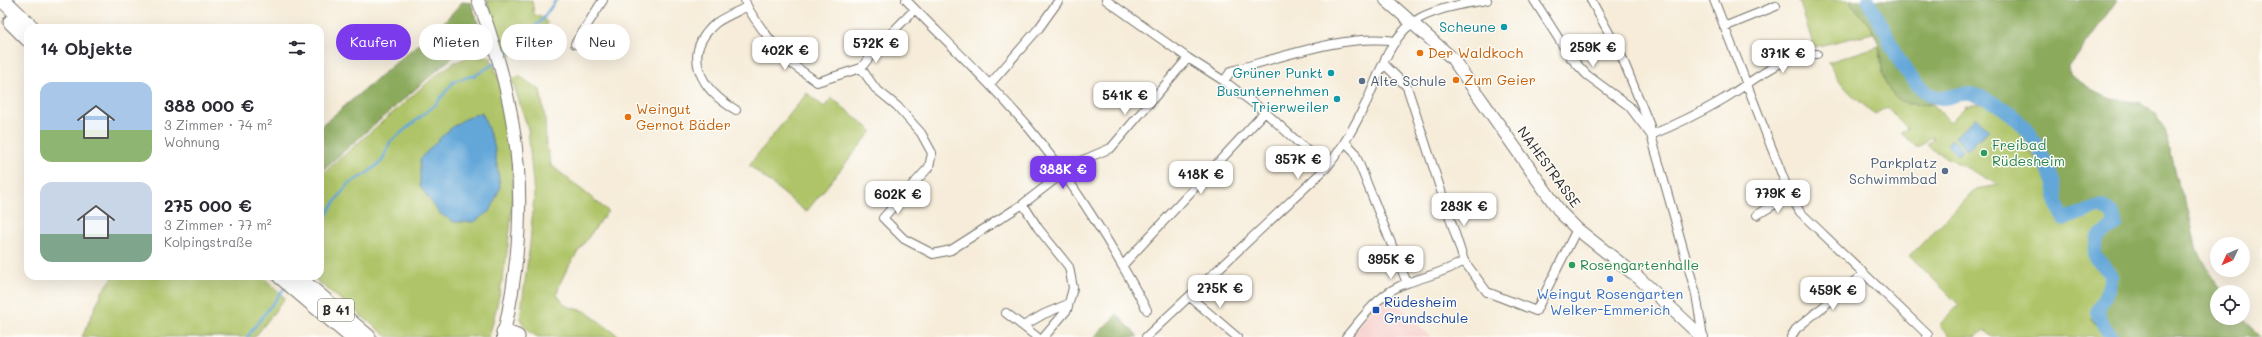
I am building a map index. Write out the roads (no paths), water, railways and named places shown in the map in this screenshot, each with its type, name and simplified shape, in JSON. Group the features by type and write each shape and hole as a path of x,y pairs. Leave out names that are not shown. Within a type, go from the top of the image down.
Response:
{"highway":[{"path":"4,8 26,24"},
{"path":"4,8 24,33"},
{"name":"B 41","path":"299,283 352,337"},
{"name":"B 41","path":"299,283 368,337"}],"street":[{"path":"478,0 490,31 508,95 515,130 520,174 520,211 508,335"},
{"path":"587,24 602,0"},
{"path":"906,0 990,84 1028,127 1063,172 1095,217 1147,310"},
{"path":"990,84 1039,28 1059,0"},
{"path":"1106,0 1188,58 1224,81 1265,112 1326,168"},
{"name":"NAHESTRASSE","path":"1386,0 1452,58 1561,213 1577,229 1639,278 1702,337"},
{"path":"1445,0 1452,7"},
{"path":"1146,337 1326,168 1346,142 1396,41 1413,23 1420,18 1452,7 1484,0"},
{"path":"1534,0 1572,58 1586,75 1630,106 1651,135"},
{"path":"1591,0 1621,54 1650,126 1651,135 1696,294 1702,337"},
{"path":"1714,0 1790,195 1800,212 1927,336"},
{"path":"736,110 721,102 703,79 697,66 697,58 702,40 717,23 746,3 791,63 817,82 861,68 876,49 915,9"},
{"path":"1724,27 1776,6"},
{"path":"1224,81 1231,71 1321,47 1366,39 1396,41"},
{"path":"1651,135 1700,112 1784,62 1802,54 1817,54"},
{"path":"861,68 875,88 897,106 922,133 932,153 929,167 883,218 904,239 933,254 951,250 1023,204 1076,163 1111,148 1188,58"},
{"path":"1384,64 1407,87 1464,261 1487,292 1536,311 1577,229"},
{"path":"1123,265 1265,112"},
{"path":"1346,142 1354,151 1406,283"},
{"path":"1757,215 1790,195"},
{"path":"1023,204 1038,228 1069,267 1073,288 1067,310 1044,337"},
{"path":"1346,337 1375,302 1406,283 1451,269 1464,261"},
{"path":"1791,337 1796,329 1863,274"},
{"path":"1190,297 1237,337"},
{"path":"1023,326 1044,314 1068,304"},
{"path":"1006,313 1037,337"}],"water":[{"path":"482,113 494,145 500,187 491,210 474,222 454,222 439,213 420,186 420,159 441,137 456,125"},
{"path":"1976,117 1989,130 1967,150 1955,137"},
{"path":"1952,139 1963,150 1958,155 1947,144"}],"waterway":[{"path":"538,24 556,0"},
{"path":"1868,0 1898,58 1908,73 1927,93 1942,98 1963,94 1982,97 2002,108 2020,122 2043,156 2054,185 2059,211 2064,219 2102,206 2112,213 2116,225 2098,236 2094,255 2112,276 2105,297 2097,312 2103,325 2112,337"},
{"path":"324,222 330,209 348,184 366,174 382,161 390,142 436,104 454,81 476,75 495,63"},
{"path":"247,337 286,286"}],"place":[{"name":"Scheune","path":"1504,27"},
{"name":"Der Waldkoch","path":"1420,53"},
{"name":"Grüner Punkt","path":"1331,73"},
{"name":"Zum Geier","path":"1456,80"},
{"name":"Alte Schule","path":"1362,81"},
{"name":"Busunternehmen Trierweiler","path":"1337,99"},
{"name":"Weingut Gernot Bäder","path":"628,117"},
{"name":"Freibad Rüdesheim","path":"1984,153"},
{"name":"Parkplatz Schwimmbad","path":"1945,171"},
{"name":"Rosengartenhalle","path":"1572,265"},
{"name":"Weingut Rosengarten Welker-Emmerich","path":"1610,279"},
{"name":"Rüdesheim Grundschule","path":"1376,310"}]}
